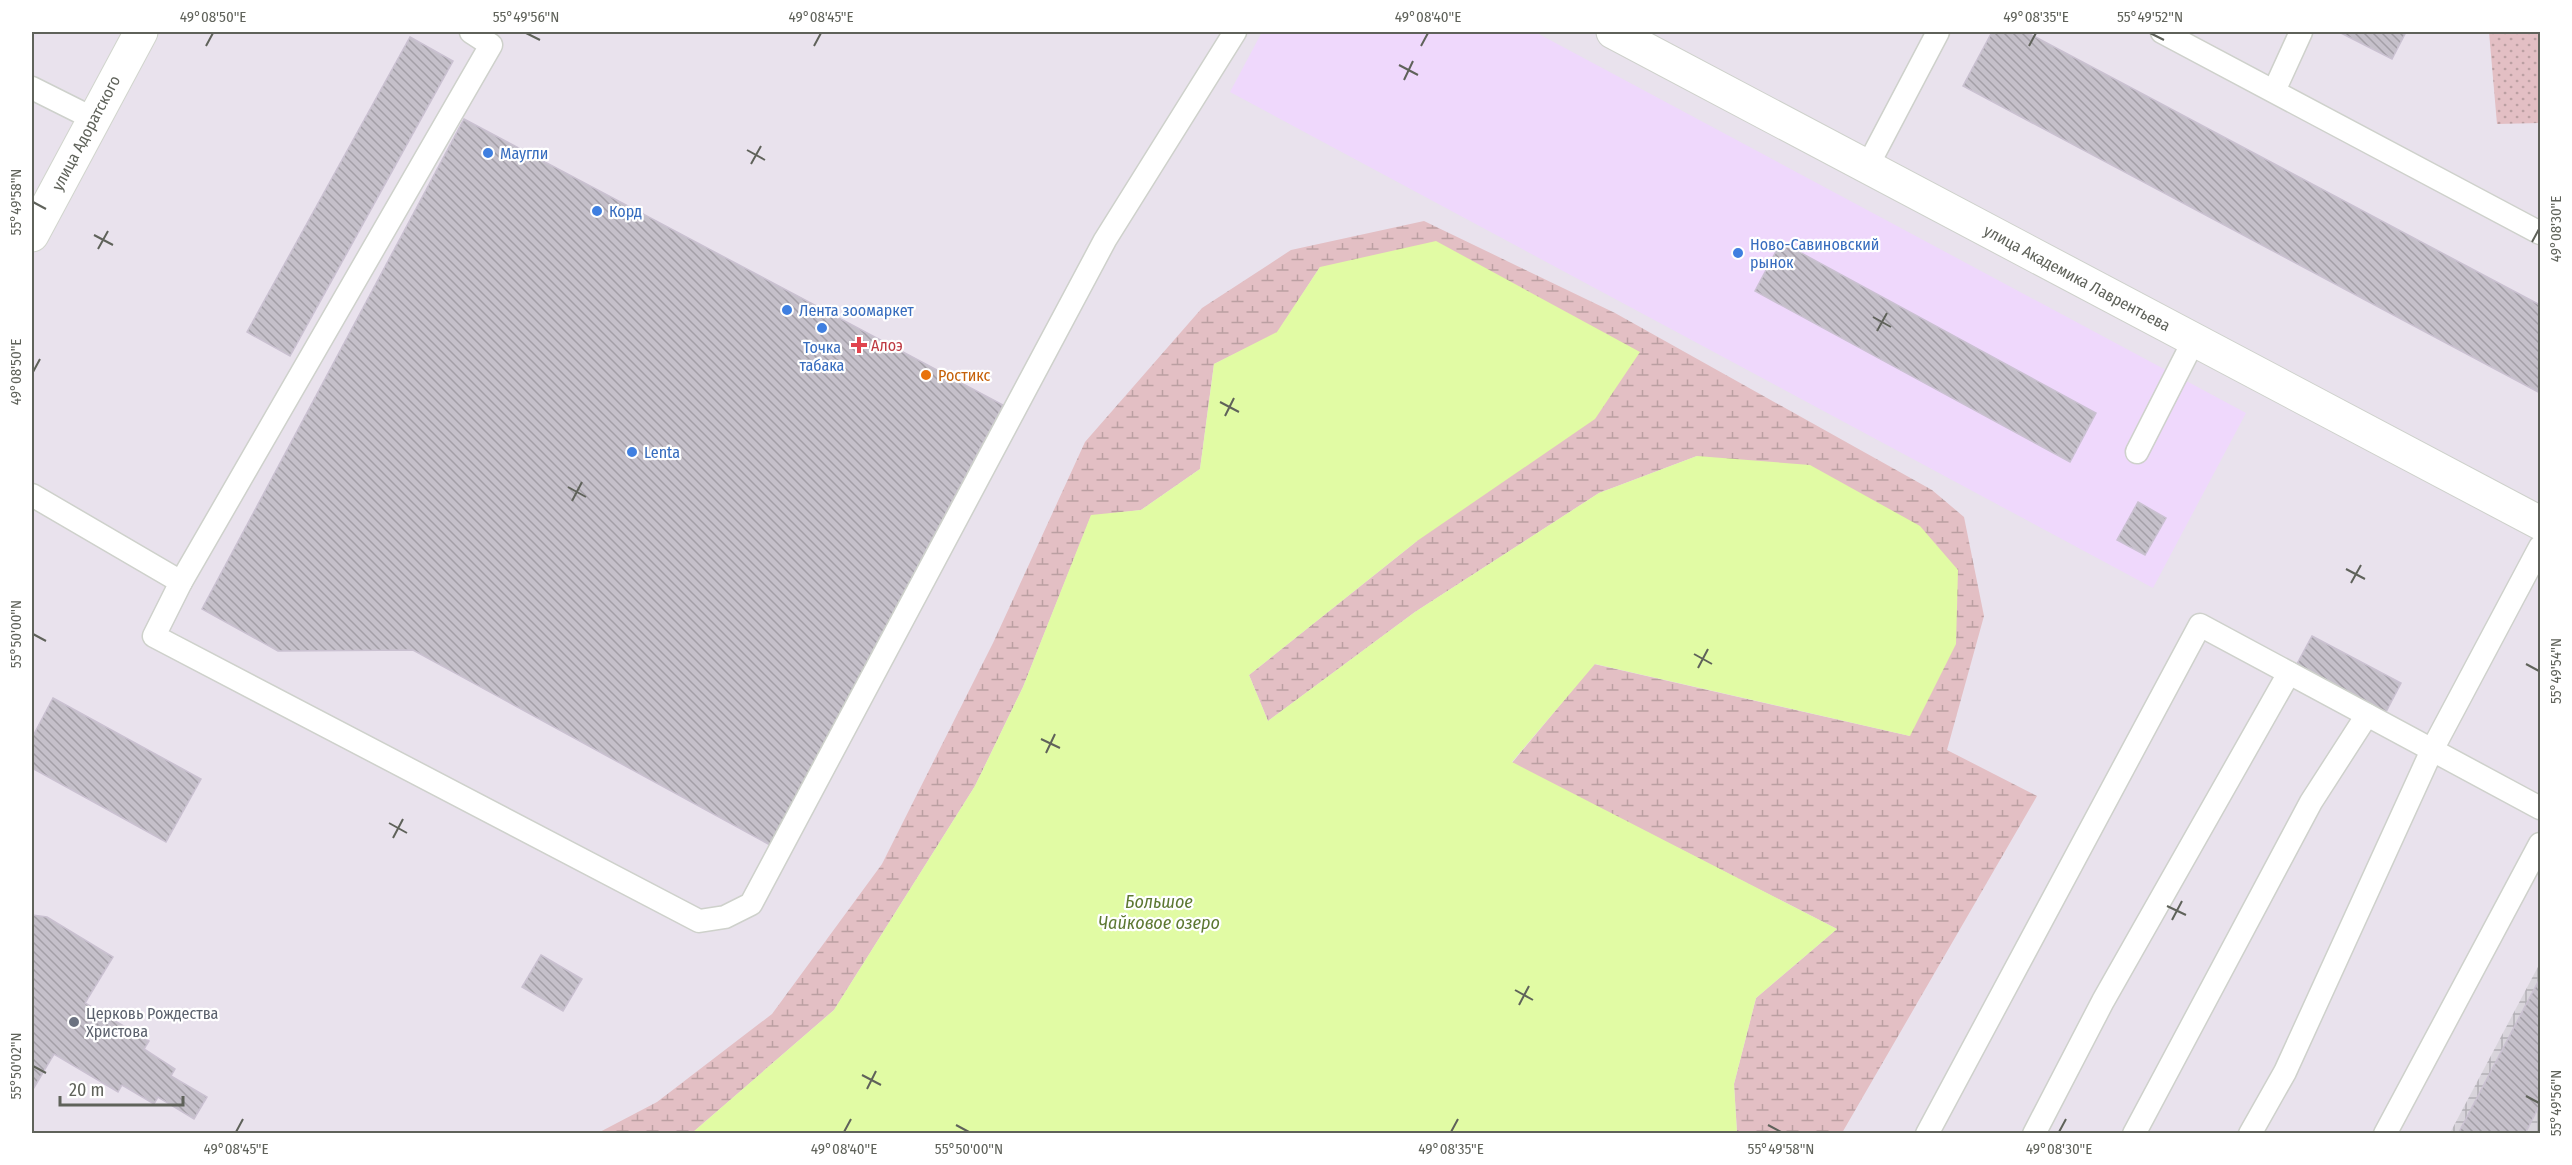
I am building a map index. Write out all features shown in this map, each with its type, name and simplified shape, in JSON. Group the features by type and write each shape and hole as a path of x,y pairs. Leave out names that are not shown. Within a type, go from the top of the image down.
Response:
{"street":[{"name":"улица Адоратского","path":"32,235 141,32"},
{"name":"улица Академика Лаврентьева","path":"1613,32 2541,523"}],"lane":[{"path":"471,32 491,45 181,582 154,636 699,921 712,921 725,917 751,904 1105,240 1235,32"},
{"path":"1867,167 1938,32"},
{"path":"2162,32 2541,232"},
{"path":"2274,91 2301,32"},
{"path":"32,88 94,119"},
{"path":"2137,452 2194,340"},
{"path":"32,495 181,582"},
{"path":"2250,1134 2285,1072 2432,750 2541,548"},
{"path":"1927,1134 2200,625 2541,808"},
{"path":"2034,1134 2103,1001 2289,673"},
{"path":"2134,1134 2311,802 2367,715"},
{"path":"2385,1134 2541,843"}],"shaded area":[{"name":"Ново-Савиновский рынок","path":"1262,32 1535,32 2246,413 2153,588 1230,92"},
{"path":"2540,963 2540,1133 2450,1133"}],"green space":[{"path":"2489,32 2540,32 2540,123 2497,124"},
{"path":"1424,221 1615,313 1932,490 1964,517 1984,616 1947,750 2037,796 1842,1133 1737,1133 1734,1084 1756,998 1837,929 1512,763 1594,664 1910,736 1697,456 1599,493 1415,612 1268,721 1249,675 1417,541 1320,267 1277,333 1214,364 1200,469 1141,510 1091,516 1023,687 975,786 834,1010 692,1133 596,1134 657,1102 772,1014 882,864 993,643 1085,442 1202,308 1291,250"}],"water":[{"name":"Большое Чайковое озеро","path":"1436,241 1640,352 1595,419 1417,541 1249,675 1268,721 1415,612 1599,493 1697,456 1810,465 1920,526 1958,570 1956,644 1910,736 1595,664 1512,762 1837,929 1756,998 1734,1084 1737,1133 692,1133 834,1010 975,786 1023,687 1091,515 1141,510 1200,469 1214,364 1277,332 1320,267"}],"building":[{"path":"1992,32 2026,32 2540,305 2540,393 1963,86"},
{"path":"2339,32 2406,32 2392,59"},
{"path":"410,37 453,61 290,356 247,332"},
{"name":"Lenta","path":"464,119 1003,405 770,845 413,650 278,651 202,609"},
{"path":"1781,242 2096,413 2070,462 1755,291"},
{"path":"2138,502 2166,518 2145,555 2117,540"},
{"path":"2312,636 2401,683 2386,712 2297,664"},
{"path":"53,698 201,779 166,842 32,768 32,738"},
{"name":"Церковь Рождества Христова","path":"32,915 47,917 113,957 85,1003 149,1041 144,1049 175,1069 171,1076 207,1097 194,1119 158,1097 154,1104 122,1085 118,1092 54,1054 32,1091"},
{"path":"541,955 582,979 563,1011 522,987"},
{"path":"2540,978 2540,1104 2525,1134 2458,1134"}],"place":[{"name":"Маугли","path":"488,153"},
{"name":"Корд","path":"597,211"},
{"name":"Ново-Савиновский рынок","path":"1738,253"},
{"name":"Лента зоомаркет","path":"787,310"},
{"name":"Точка табака","path":"822,328"},
{"name":"Алоэ","path":"859,345"},
{"name":"Ростикс","path":"926,375"},
{"name":"Lenta","path":"632,452"},
{"name":"Церковь Рождества Христова","path":"74,1022"}]}
